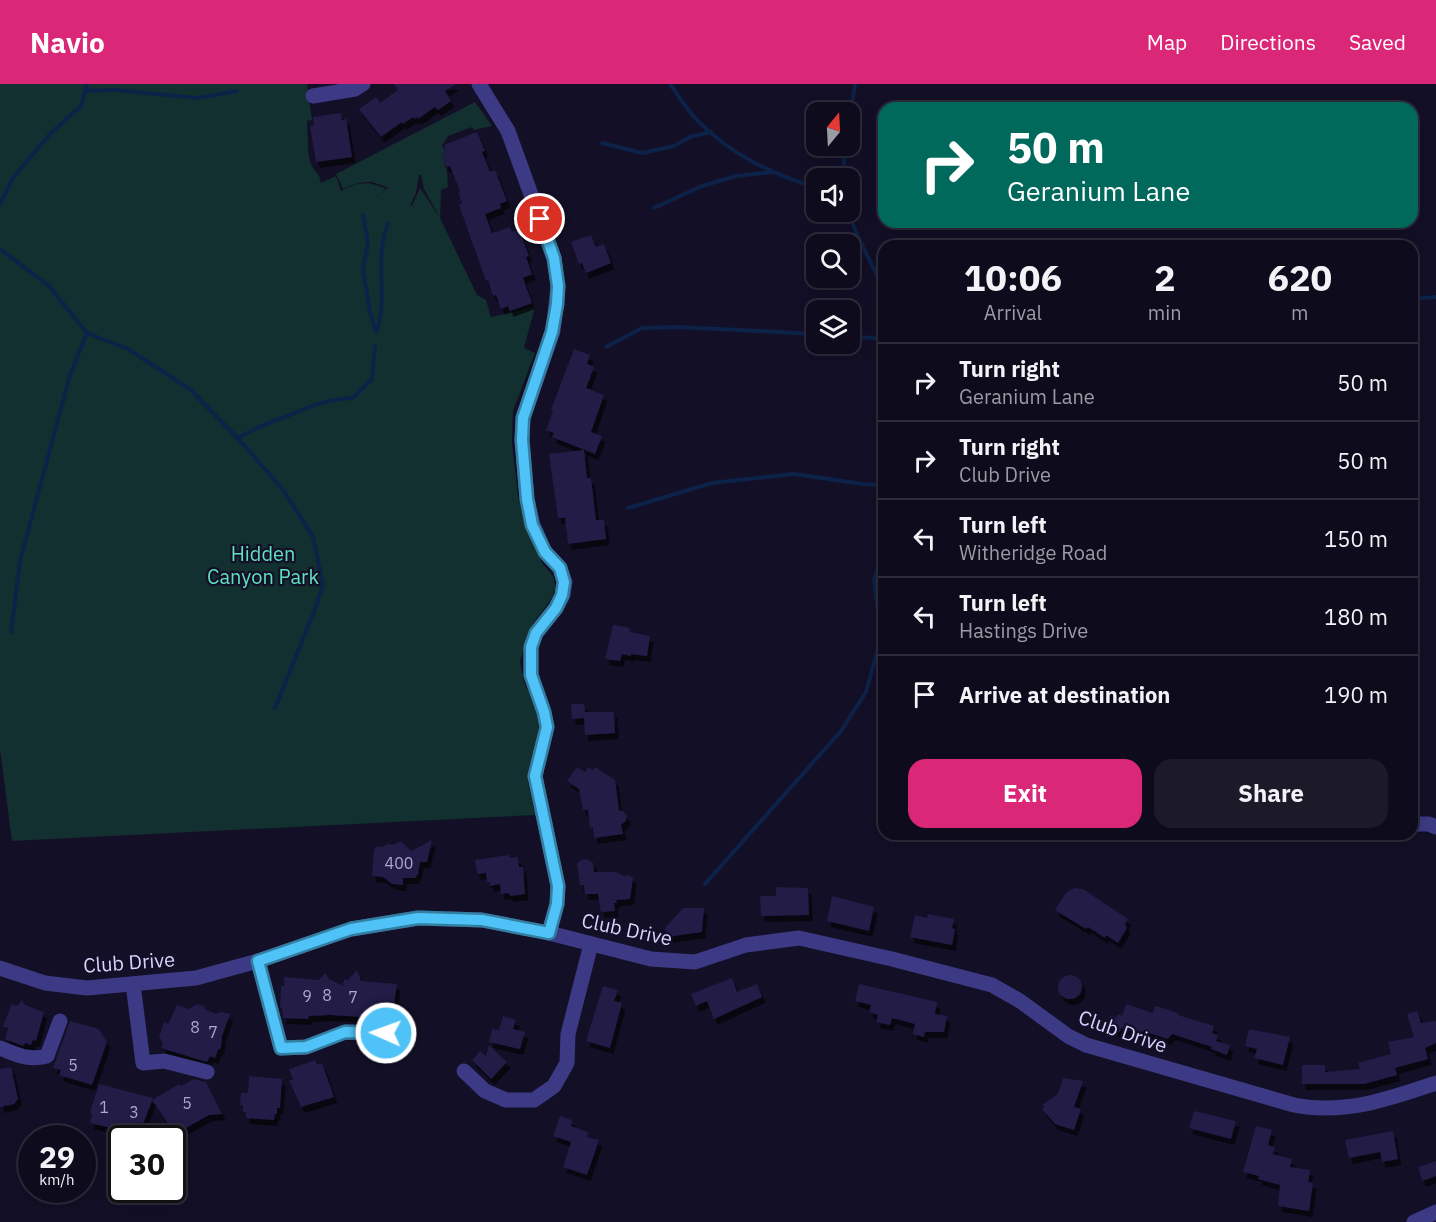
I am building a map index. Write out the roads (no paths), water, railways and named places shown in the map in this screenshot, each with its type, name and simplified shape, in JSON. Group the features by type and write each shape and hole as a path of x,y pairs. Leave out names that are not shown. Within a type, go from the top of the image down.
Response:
{"street":[{"path":"313,96 355,90 363,84"},
{"path":"479,84 508,130 556,267 557,304 552,332 523,418 522,440 527,499 532,525 545,552 560,568 564,582 562,595 556,608 536,633 531,647 531,675 547,727 535,776 558,886 557,904 549,933"},
{"path":"1418,824 1436,827"},
{"name":"Club Drive","path":"0,968 45,983 87,988 196,978 258,961 351,929 418,918 482,920 549,933 651,959 695,962 746,945 800,938 992,985 1020,1001 1068,1036 1086,1044 1301,1107 1336,1109 1356,1107 1407,1094 1436,1083"},
{"path":"464,1071 485,1090 506,1100 534,1100 554,1086 567,1063 568,1034 591,944"},
{"path":"258,961 281,1048 306,1047 345,1032 386,1033"},
{"path":"133,984 143,1063 164,1061 207,1072"},
{"path":"0,1048 27,1059 47,1056 60,1021"},
{"path":"1414,1222 1436,1212"}],"waterway":[{"path":"0,205 12,179 50,134 81,106 87,84"},
{"path":"670,84 695,118 722,142 766,169 806,184"},
{"path":"852,102 855,84"},
{"path":"85,91 115,90 198,98 237,91"},
{"path":"602,143 643,153 674,146 692,136 711,132"},
{"path":"843,168 845,156"},
{"path":"654,208 702,186 736,176 773,172"},
{"path":"363,215 368,243 363,269 370,312 376,332"},
{"path":"852,222 878,277"},
{"path":"377,331 381,304 382,249 388,223"},
{"path":"0,249 49,286 87,333 128,349 191,390 284,491 313,537 323,585 275,708"},
{"path":"1418,298 1436,297"},
{"path":"606,347 642,328 678,327 806,333"},
{"path":"11,632 20,561 70,375 87,333"},
{"path":"860,337 878,338"},
{"path":"238,438 261,426 310,407 334,400 353,398 372,379 375,346"},
{"path":"628,508 712,483 794,474 878,485"},
{"path":"878,568 874,579 878,613"},
{"path":"705,884 841,731 866,692 878,649"}],"park label":[{"name":"Hidden Canyon Park","path":"263,564"}]}
